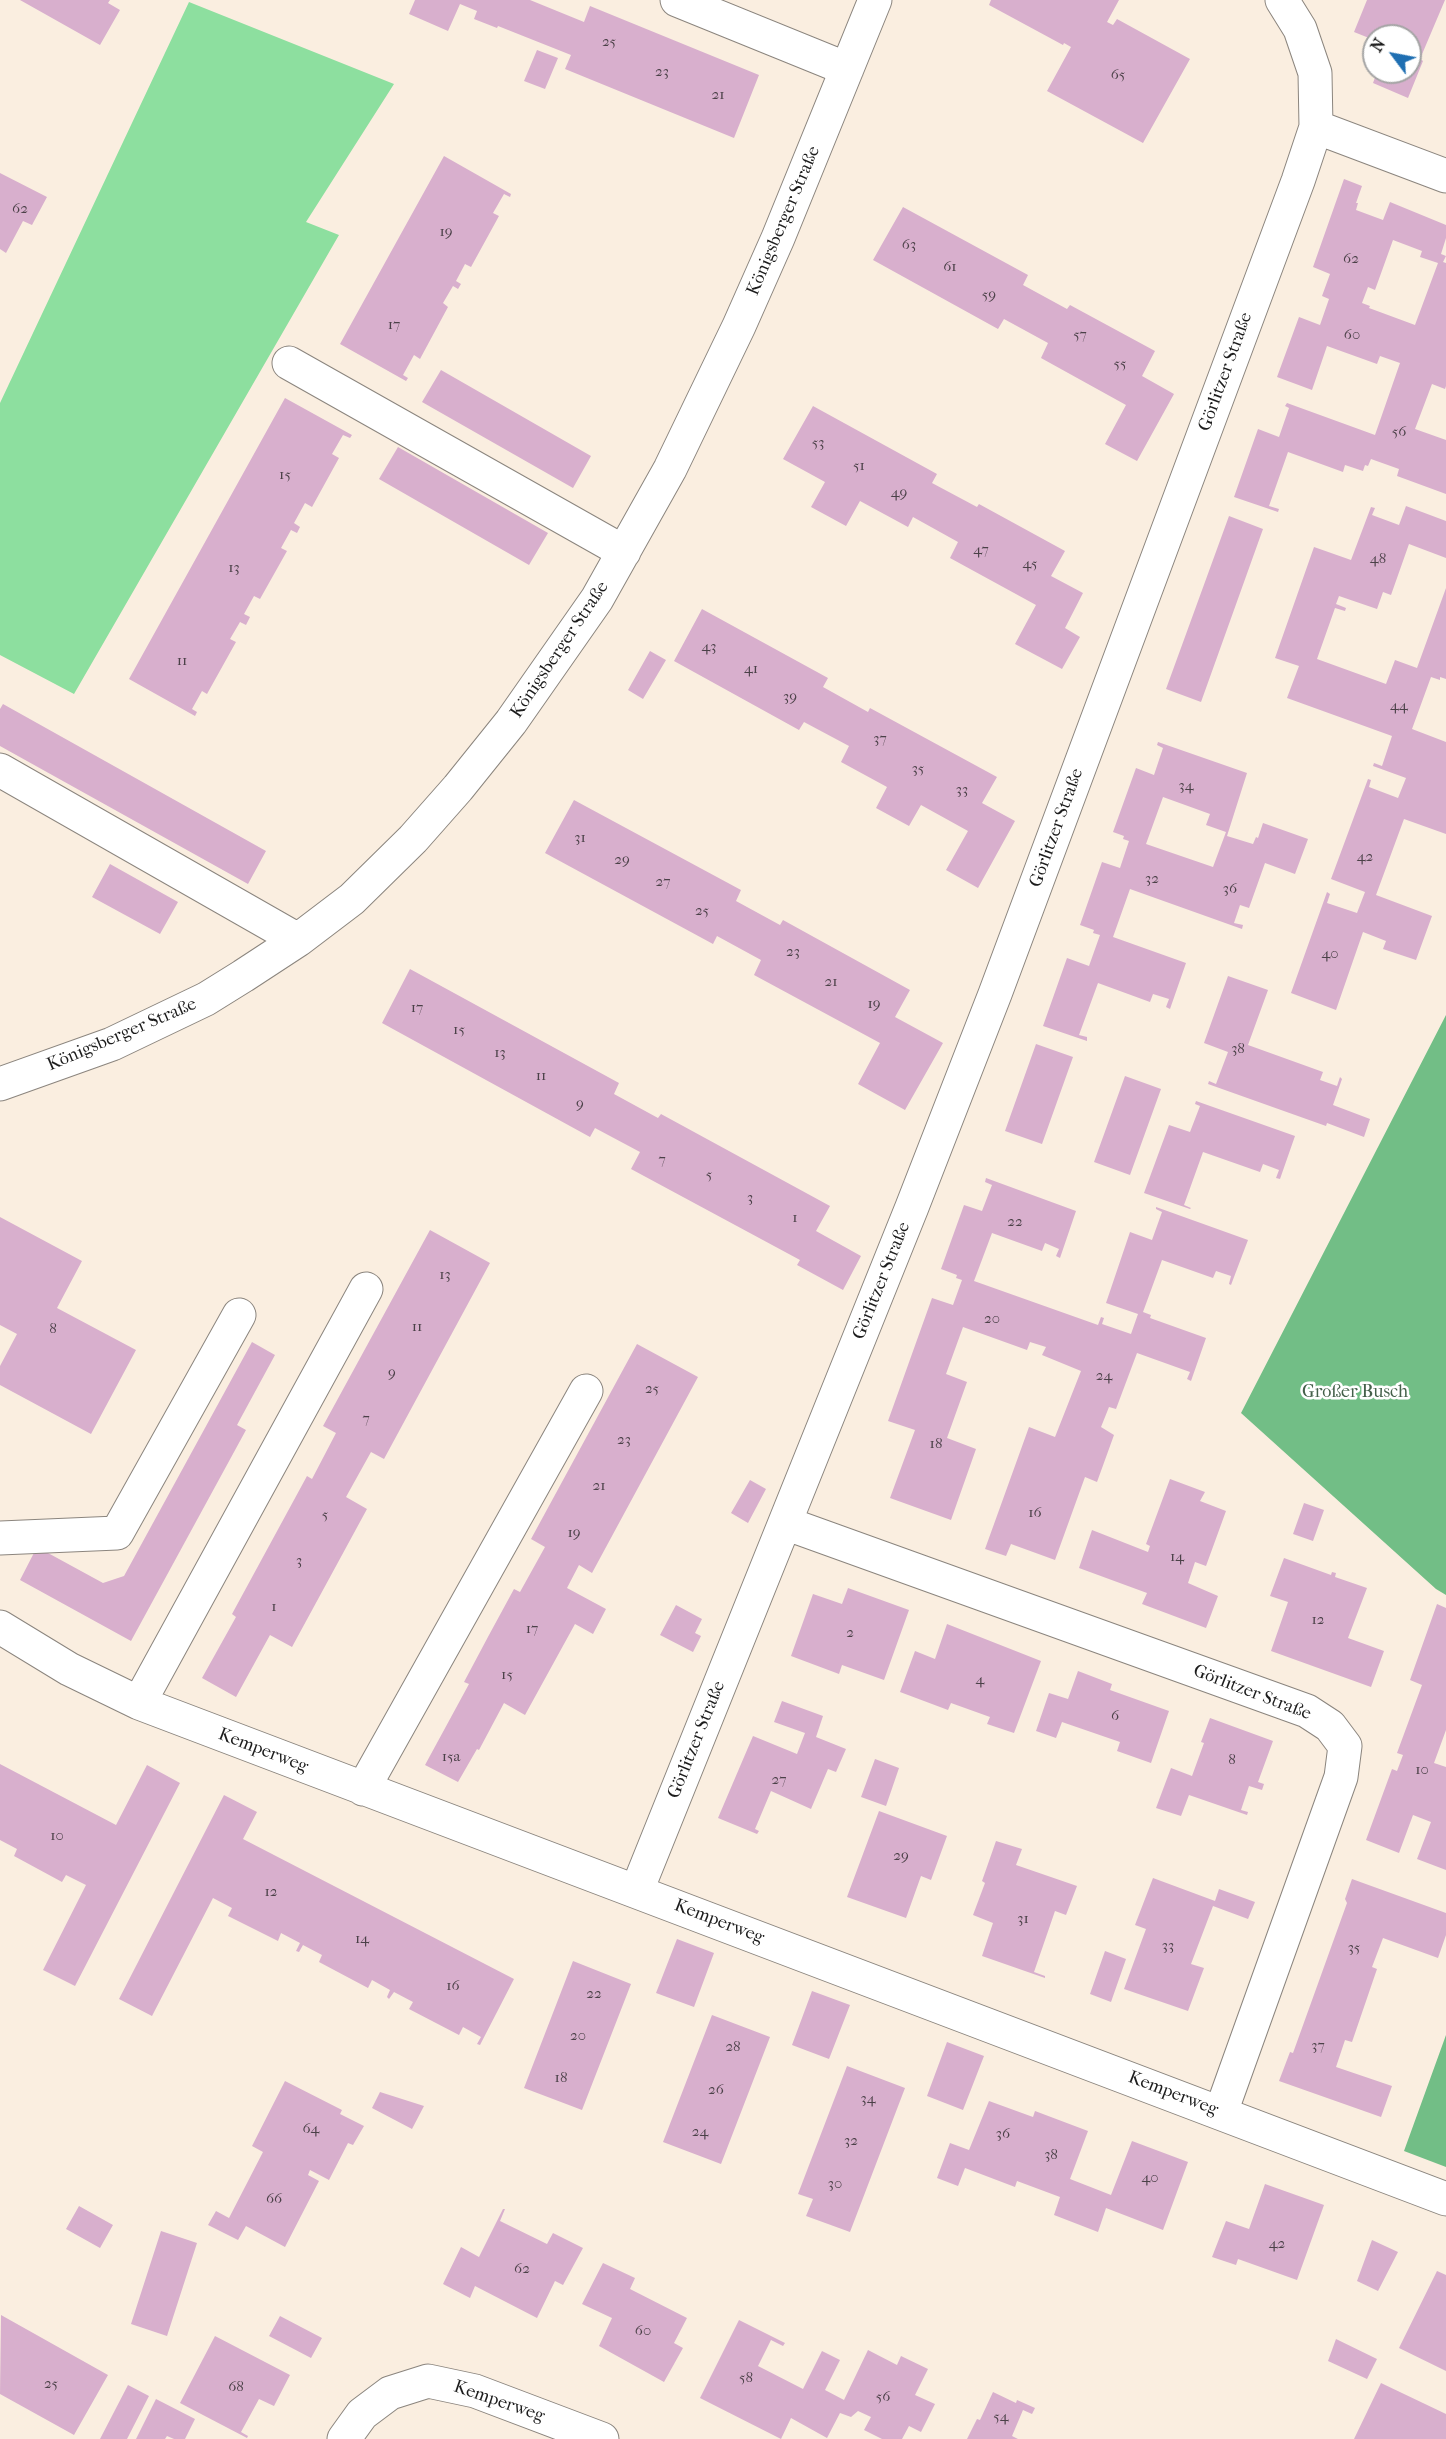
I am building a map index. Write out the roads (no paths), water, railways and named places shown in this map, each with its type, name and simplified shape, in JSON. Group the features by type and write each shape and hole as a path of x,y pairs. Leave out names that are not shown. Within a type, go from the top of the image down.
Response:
{"street":[{"path":"677,0 848,69"},
{"name":"Königsberger Straße","path":"0,1083 112,1044 162,1022 206,999 298,940 366,886 458,788 511,722 597,599 670,470 739,326 876,0"},
{"name":"Görlitzer Straße","path":"636,1890 1000,983 1298,181 1316,127 1316,73 1300,29 1282,0"},
{"path":"1316,127 1446,176"},
{"path":"289,363 624,552"},
{"path":"0,770 298,940"},
{"path":"139,1704 366,1289"},
{"path":"0,1538 117,1533 239,1315"},
{"path":"363,1790 586,1391"},
{"name":"Görlitzer Straße","path":"785,1523 1307,1711 1329,1726 1345,1746 1341,1777 1221,2112"},
{"name":"Kemperweg","path":"0,1626 69,1669 139,1704 363,1790 636,1890 1446,2199"},
{"name":"Kemperweg","path":"344,2439 362,2414 390,2392 428,2381 475,2391 602,2439"}],"park label":[{"name":"Großer Busch","path":"1355,1393"}]}
